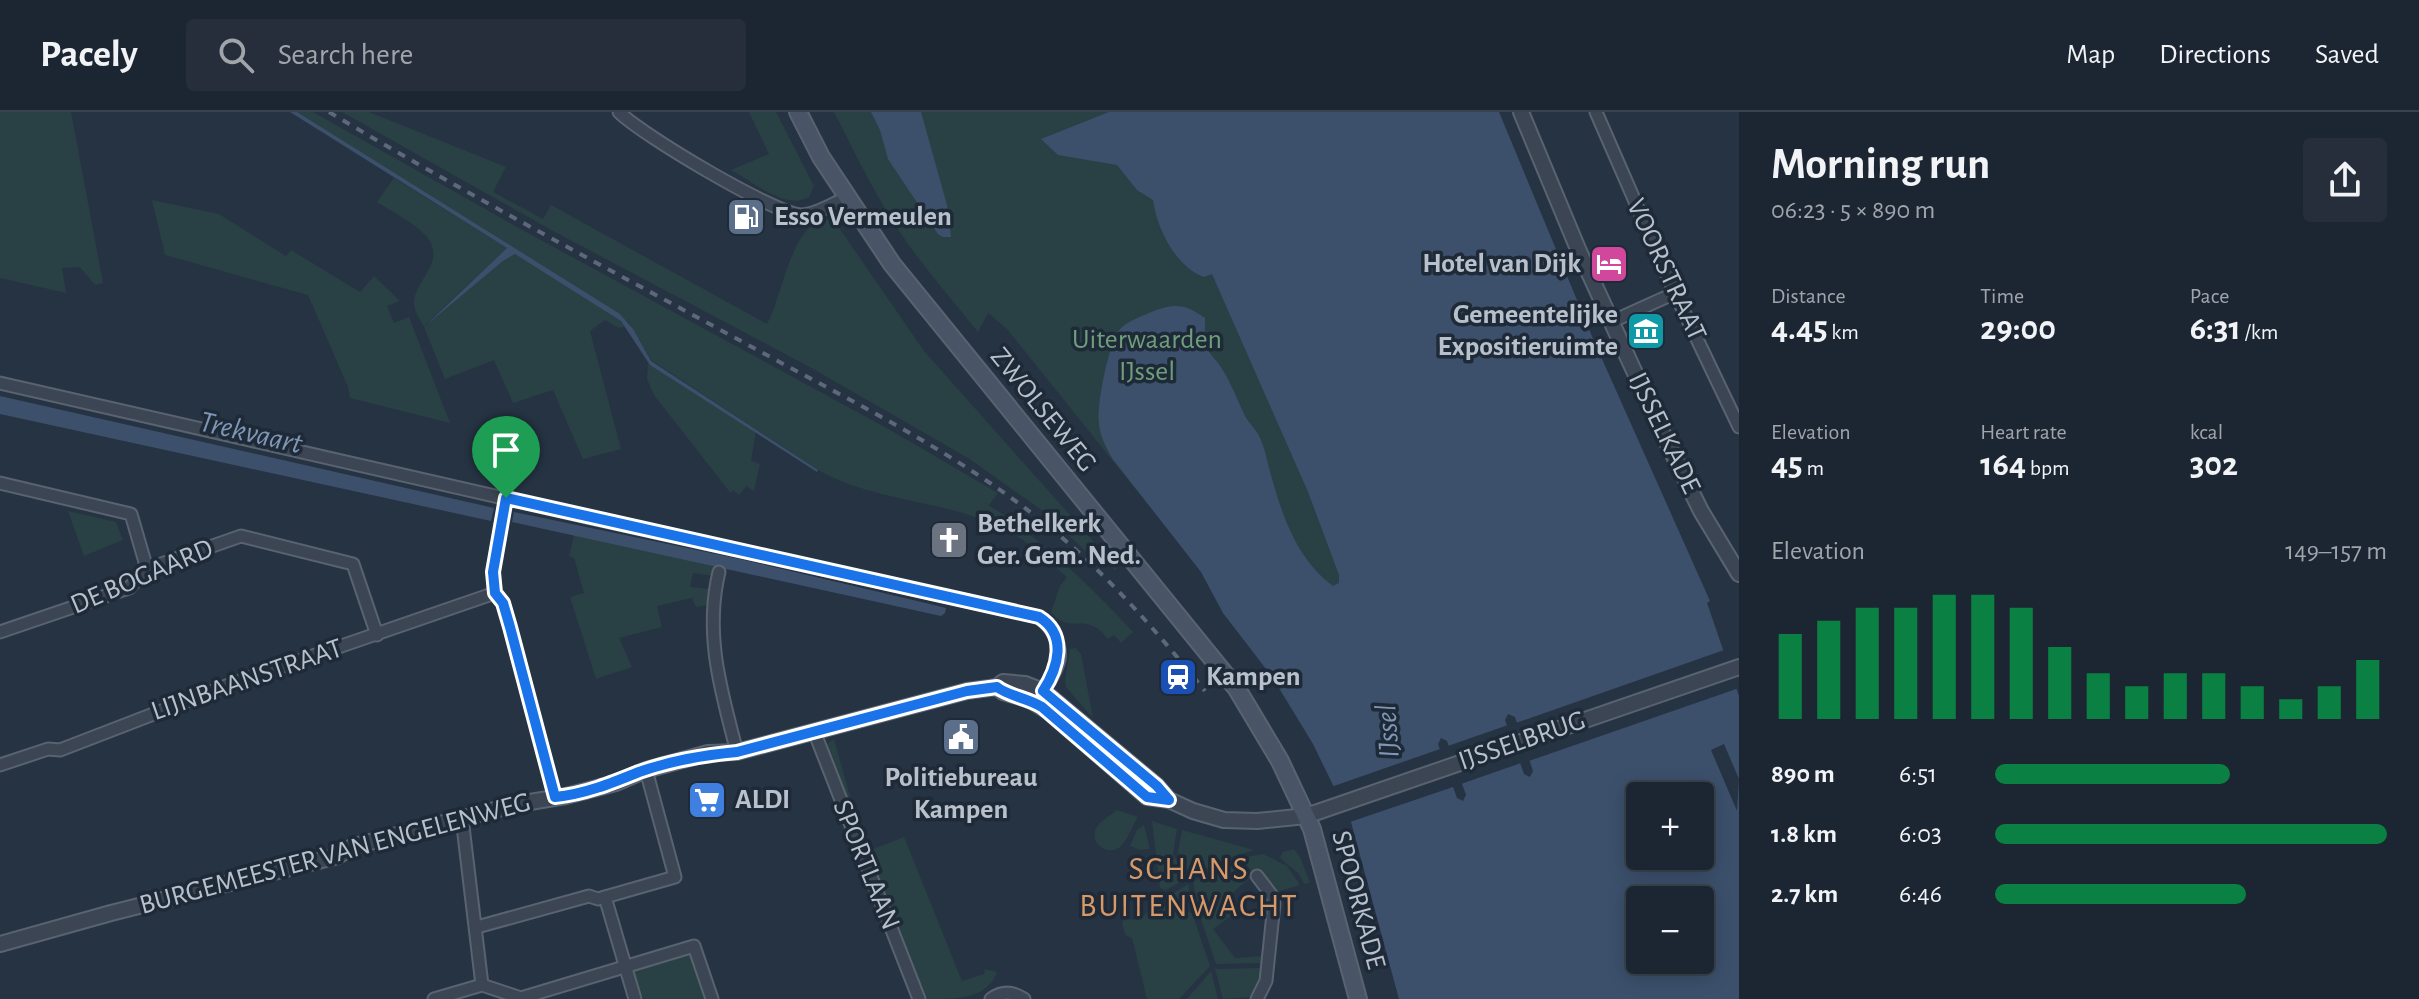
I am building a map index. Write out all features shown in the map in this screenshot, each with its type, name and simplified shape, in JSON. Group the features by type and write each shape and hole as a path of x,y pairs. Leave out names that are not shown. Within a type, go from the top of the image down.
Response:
{"main road":[{"name":"ZWOLSEWEG","path":"798,112 846,198 892,264 1237,689 1280,761 1306,816"},
{"name":"SPOORKADE","path":"1306,816 1316,841 1358,999"}],"street":[{"path":"619,112 631,125 655,140 780,210 804,216 846,198"},
{"name":"IJSSELKADE","path":"1521,112 1611,322 1701,511 1739,574"},
{"name":"VOORSTRAAT","path":"1596,112 1675,293 1739,427"},
{"path":"1611,322 1675,293"},
{"path":"0,383 1039,617 1052,631 1059,655 1040,697"},
{"path":"0,483 131,514 147,569"},
{"path":"506,498 493,572 495,593 503,603 555,797"},
{"name":"DE BOGAARD","path":"0,632 129,588 147,569 241,536 353,564 377,635"},
{"path":"719,572 714,590 712,639 737,752"},
{"name":"LIJNBAANSTRAAT","path":"0,765 48,749 60,750 219,689 495,593"},
{"name":"IJSSELBRUG","path":"1169,800 1201,814 1235,821 1306,816 1739,667"},
{"name":"BURGEMEESTER VAN ENGELENWEG","path":"0,944 338,856 352,847 462,818 647,776 711,753 737,752 967,691 997,687 1003,692 1040,697 1147,797 1169,800"},
{"name":"SPORTLAAN","path":"814,731 919,999"},
{"path":"477,927 589,896 598,899 675,877 647,776"},
{"path":"462,818 482,985"},
{"path":"1257,876 1273,897 1274,904 1266,981 1257,999"},
{"path":"605,897 635,999"},
{"path":"434,999 482,985 521,998 694,946 712,999"},
{"path":"991,999 1005,992 1024,999"}],"green space":[{"path":"0,112 71,112 103,283 95,285 80,267 62,268 66,293 0,278"},
{"path":"297,112 313,112 892,431 998,493 989,505 953,485 1001,513 1037,540 1087,584 1133,632 1121,643 1114,635 1108,639 1092,626 1065,623 1058,619 1051,612 1060,586 1067,577 1013,534 966,514 865,489 818,470 651,360 628,322"},
{"path":"342,112 369,112 506,167 493,192 543,219 551,205 767,324 798,243 807,230 819,221 833,219 924,351 1117,568 1115,570 1107,563 1103,567 1040,509 968,458 808,366 555,232"},
{"path":"749,112 776,112 814,186 809,197 800,200 780,198 731,170 769,154"},
{"name":"Uiterwaarden IJssel","path":"834,112 1142,112 1308,492 1409,759 1318,749 1206,577 1007,329 988,313 978,332 923,264 884,207"},
{"path":"394,178 507,248 424,326 414,303 415,294 432,261 431,243 419,229 377,202"},
{"path":"152,200 219,214 286,256 291,250 360,292 374,276 400,301 387,306 394,323 409,317 450,423 350,398 308,295 165,255"},
{"path":"515,254 611,313 626,326 619,328 605,320 590,331 621,449 583,459 553,390 513,403 494,360 445,379 424,327"},
{"path":"648,363 756,431 751,461 760,464 754,491 746,486 739,495 733,490 731,493 729,491 654,395 647,379"},
{"path":"68,511 116,522 123,540 84,556"},
{"path":"574,535 717,566 714,576 693,573 690,587 710,589 706,605 696,607 692,598 657,606 662,627 619,638 632,667 596,679 570,597 584,593 574,558 569,556"},
{"path":"1076,648 1081,654 1093,718 1066,687 1070,649"},
{"path":"834,739 851,800 848,800 828,750 828,743"},
{"path":"1117,810 1138,817 1122,845 1106,850 1097,843 1095,833 1097,827"},
{"path":"1152,821 1177,829 1173,854 1186,879 1166,890 1160,888"},
{"path":"1144,825 1150,849 1140,850 1130,846 1137,830"},
{"path":"1182,830 1254,850 1225,859 1191,876 1178,852"},
{"path":"904,837 962,981 984,974 985,969 997,972 986,988 979,992 960,998 927,999 868,851"},
{"path":"1294,849 1310,883 1304,884 1299,874 1280,858 1283,852"},
{"path":"1263,854 1287,866 1300,885 1276,892 1261,871 1255,875 1241,858"},
{"path":"1238,861 1251,877 1225,899 1235,913 1213,929 1235,958 1262,956 1262,963 1216,964 1199,913 1193,882 1224,864"},
{"path":"1188,884 1192,906 1166,898"},
{"path":"1158,904 1192,913 1210,966 1179,999 1147,999 1132,938 1125,935 1122,922 1126,919 1138,920"},
{"path":"689,952 706,999 645,999 636,986 634,969"},
{"path":"1262,968 1249,997 1223,999 1215,969"},
{"path":"1211,971 1218,999 1187,999"}],"water":[{"path":"290,112 297,112 620,314 633,329 651,361 817,472 650,365 621,321 515,254 424,327 507,248"},
{"path":"871,112 921,112 947,205 951,237 938,234 888,159"},
{"name":"IJssel","path":"1109,112 1499,112 1594,341 1710,601 1707,603 1739,696 1739,999 1399,999 1351,822 1313,744 1273,678 1223,613 1201,572 1112,458 1104,441 1099,415 1101,389 1112,346 1121,328 1132,320 1175,306 1192,310 1205,318 1208,349 1260,439 1293,536 1310,563 1333,586 1339,583 1339,575 1308,492 1212,274 1204,277 1194,272 1177,256 1159,223 1153,200 1137,190 1117,165 1058,155 1041,139","holes":["1508,714 1515,717 1533,771 1530,777 1524,774 1505,720","1441,738 1447,741 1466,795 1463,801 1457,798 1438,744"]},
{"path":"0,396 494,508 491,521 0,414"},
{"path":"514,512 740,559 946,608 945,613 941,616 512,522"}],"pier":[{"path":"1727,649 1739,688 1526,762 1513,724"},
{"path":"1511,724 1524,762 1458,785 1445,747"},
{"path":"1724,744 1739,779 1737,811 1711,750"},
{"path":"1443,748 1456,786 1347,823 1331,787"}],"railway":[{"path":"329,112 490,205 869,410 973,472 1038,518 1084,557 1147,622 1205,691"}],"place":[{"name":"Esso Vermeulen","path":"746,217"},
{"name":"Hotel van Dijk","path":"1609,264"},
{"name":"Gemeentelijke Expositieruimte","path":"1646,331"},
{"name":"Bethelkerk Ger. Gem. Ned.","path":"949,540"},
{"name":"Kampen","path":"1178,677"},
{"name":"Politiebureau Kampen","path":"961,737"},
{"name":"ALDI","path":"707,800"}],"district":[{"name":"SCHANS BUITENWACHT","path":"1189,888"}],"route":[{"path":"506,498 1039,617 1052,631 1059,655 1043,691 1157,786 1169,800 1147,797 1042,707 997,687 967,691 737,752 708,753 636,773 616,783 555,797 503,603 495,593 493,572 506,498"}],"water label":[{"name":"Trekvaart","path":"251,433"}]}
